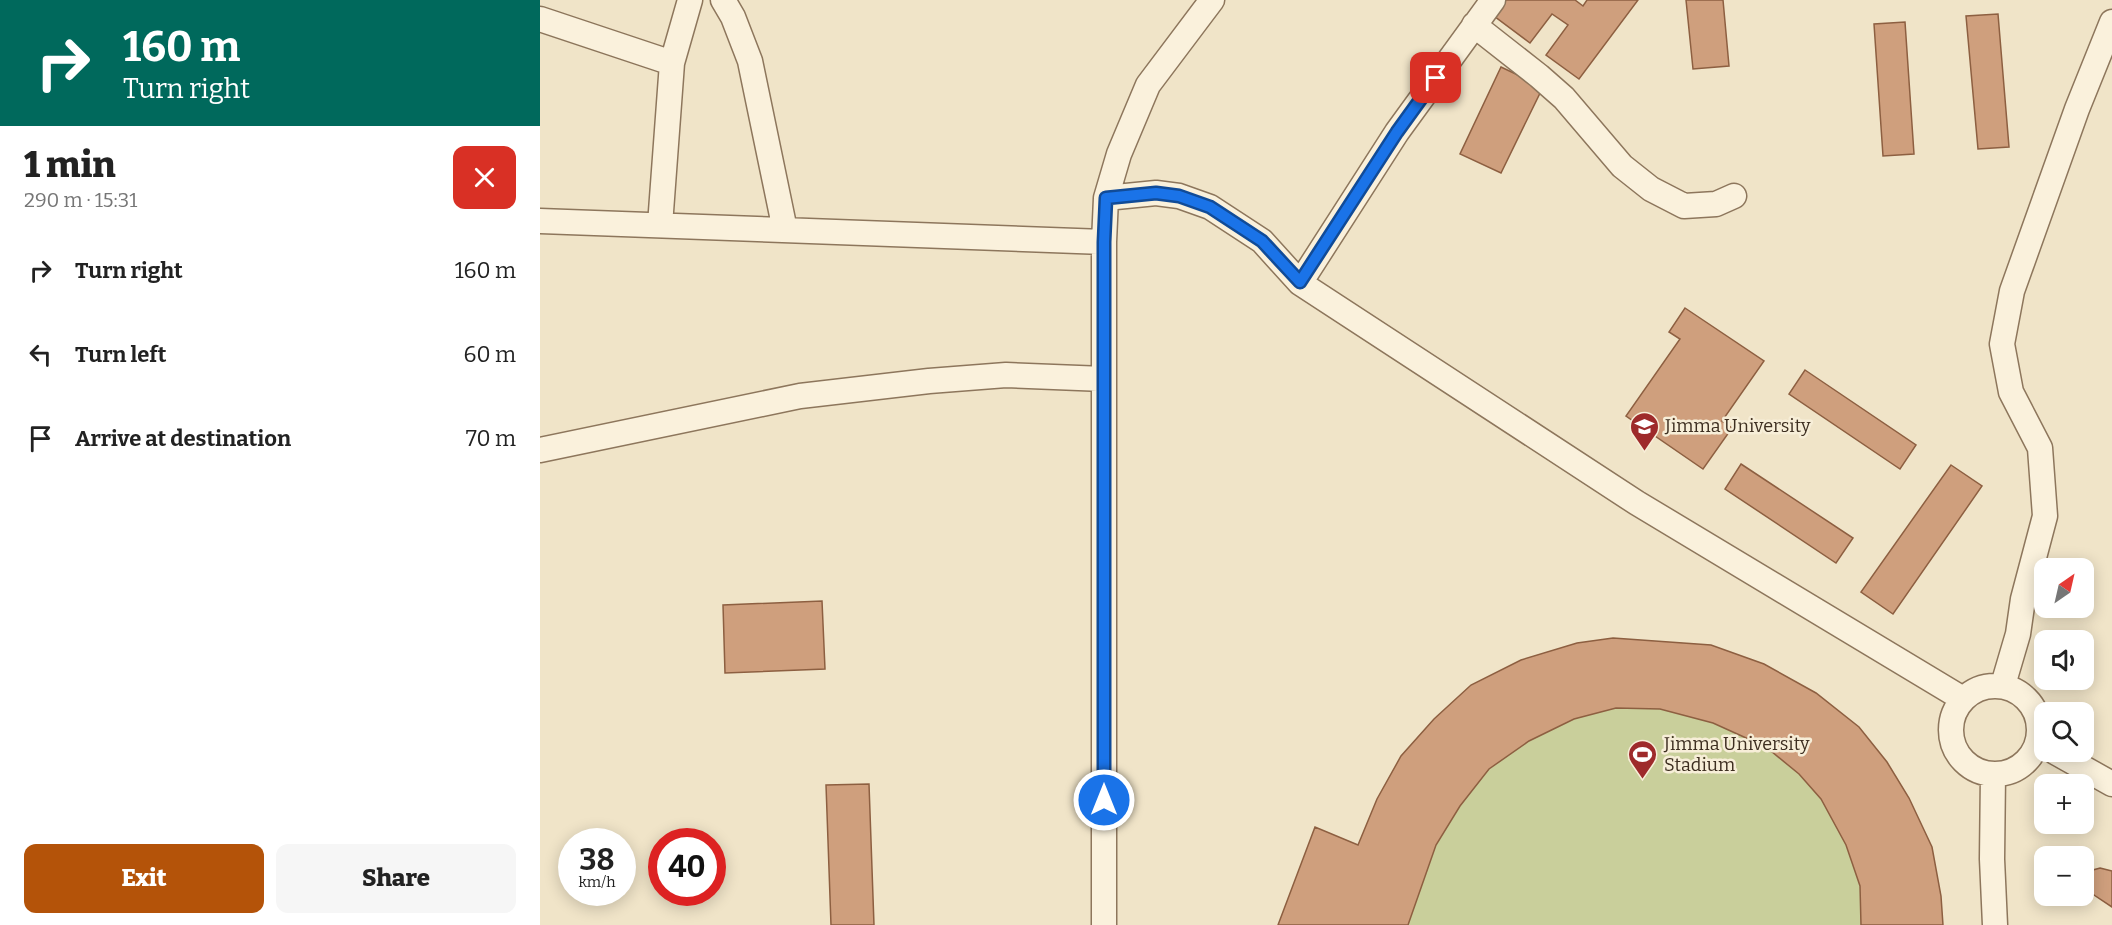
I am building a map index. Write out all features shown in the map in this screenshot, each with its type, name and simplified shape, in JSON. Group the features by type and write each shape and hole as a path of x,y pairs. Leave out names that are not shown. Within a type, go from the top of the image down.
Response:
{"street":[{"path":"660,225 672,63 690,0"},
{"path":"723,0 733,17 750,61 785,230"},
{"path":"1104,925 1104,242 1106,198 1119,154 1149,85 1212,0"},
{"path":"1300,282 1397,132 1493,0"},
{"path":"540,19 672,63"},
{"path":"2003,685 2016,643 2023,599 2046,516 2040,448 2011,392 2002,344 2012,291 2073,120 2112,22"},
{"path":"1474,25 1564,98 1622,166 1651,189 1684,206 1716,204 1734,196"},
{"path":"1106,198 1156,193 1179,196 1210,207 1262,241 1300,282 1637,503 1963,699"},
{"path":"540,220 1104,242"},
{"path":"540,450 812,395 929,381 1006,375 1104,379"},
{"path":"2034,708 2029,700 2017,691 2003,685 1988,686 1974,690 1963,699 1954,711 1950,725 1957,753 1966,764 1979,771 1993,774 2008,773 2022,766 2034,755"},
{"path":"2074,762 2112,784"},
{"path":"1993,774 1992,859 1995,925"}],"green space":[{"name":"Jimma University Stadium","path":"1613,638 1711,645 1816,693 1859,727 1887,762 1909,798 1932,847 1943,925 1278,925 1315,827 1358,845 1377,799 1401,756 1434,719 1471,685 1521,660 1577,643"}],"building":[{"path":"1506,0 1575,0 1583,6 1587,0 1638,0 1579,79 1546,55 1568,25 1552,14 1530,43 1494,16"},
{"path":"1686,0 1723,0 1729,66 1693,69"},
{"path":"1998,14 2009,147 1978,149 1966,16"},
{"path":"1905,22 1914,154 1883,156 1874,24"},
{"path":"1501,67 1543,87 1501,173 1460,154"},
{"path":"1685,308 1764,361 1722,421 1732,428 1703,469 1626,416 1680,339 1669,332"},
{"path":"1805,370 1916,445 1900,469 1789,394"},
{"path":"1741,464 1853,538 1836,563 1725,489"},
{"path":"1951,465 1982,486 1893,614 1861,592"},
{"path":"822,601 825,669 725,673 723,605"},
{"path":"1613,638 1711,645 1764,664 1816,693 1859,727 1887,762 1909,798 1932,847 1941,896 1943,925 1861,925 1860,886 1846,845 1821,799 1799,774 1766,747 1713,723 1660,709 1616,708 1574,719 1529,741 1489,769 1460,806 1436,845 1408,925 1278,925 1315,827 1358,845 1377,799 1401,756 1434,719 1471,685 1521,660 1577,643"},
{"path":"869,784 874,925 831,925 826,785"},
{"path":"2100,868 2112,871 2112,907 2094,895 2094,870"}],"place":[{"name":"Jimma University","path":"1644,452"},
{"name":"Jimma University Stadium","path":"1643,780"}],"route":[{"path":"1104,800 1104,242 1106,198 1156,193 1179,196 1210,207 1262,241 1300,282 1397,132 1436,78"}]}
